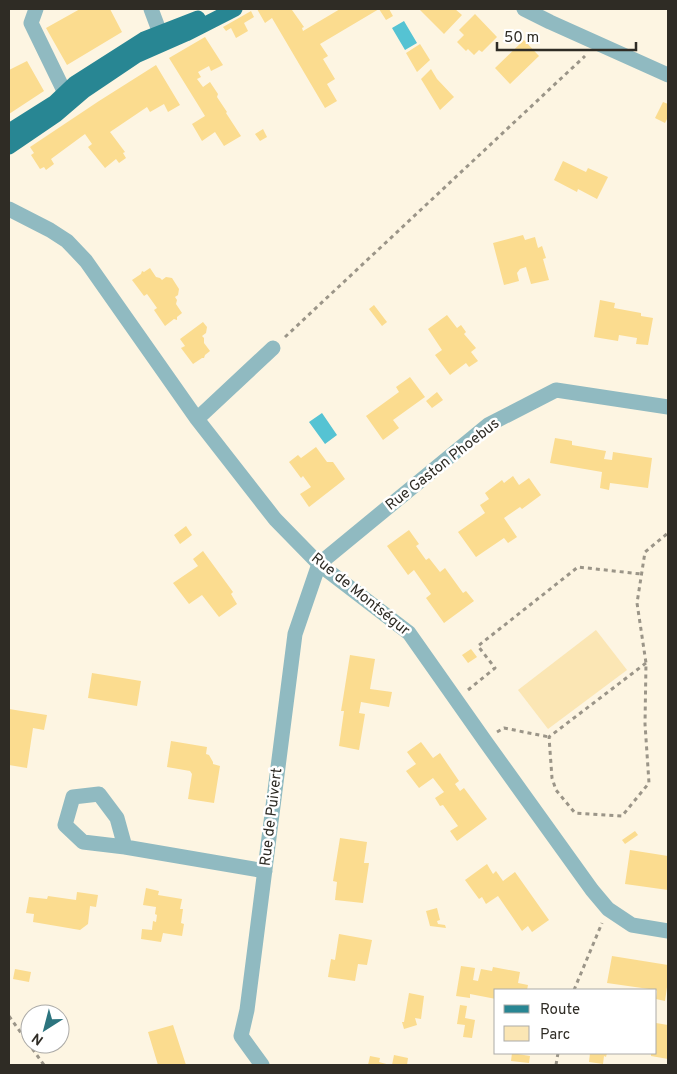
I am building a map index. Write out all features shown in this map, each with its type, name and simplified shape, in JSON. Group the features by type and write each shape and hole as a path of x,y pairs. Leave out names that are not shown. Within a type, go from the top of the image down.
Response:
{"main road":[{"path":"9,131 54,102 74,83 144,39 182,25 214,9"},
{"path":"9,147 56,115 84,91 136,56 186,34 235,9"}],"street":[{"path":"36,9 31,23 65,93"},
{"path":"151,9 160,33"},
{"path":"524,9 668,75"},
{"name":"Rue de Montségur","path":"9,208 67,241 86,261 197,419 275,519 319,564 409,633 484,741 592,890 608,909 632,925 668,932"},
{"path":"197,419 273,348"},
{"name":"Rue Gaston Phoebus","path":"319,564 488,425 556,390 668,407"},
{"name":"Rue de Puivert","path":"262,1065 241,1036 248,1010 295,634 319,564"},
{"path":"125,847 265,871"}],"path":[{"path":"273,348 598,44"},
{"path":"549,737 552,778 556,790 575,813 622,816 649,783 645,724 646,663 637,603 645,552 668,533"},
{"path":"456,700 495,668 478,646 578,566 641,574"},
{"path":"484,741 504,728 549,737 646,663"},
{"path":"574,989 608,909"},
{"path":"9,1016 44,1065"}],"green space":[{"path":"596,630 627,670 548,729 518,690"}],"water":[{"path":"404,21 417,43 405,50 392,28"},
{"path":"322,413 337,435 325,444 309,422"}],"building":[{"path":"80,9 110,9 122,32 67,65 46,28"},
{"path":"257,9 295,9 292,10 304,27 302,28 303,31 340,9 379,9 320,44 328,56 323,59 335,79 327,84 337,101 325,108 272,18 265,23"},
{"path":"379,9 389,9 393,16 386,20"},
{"path":"419,9 455,9 462,15 444,34"},
{"path":"251,11 254,17 244,23 248,31 236,38 231,28 226,31 223,27"},
{"path":"475,14 497,37 482,52 479,50 474,55 468,49 466,51 457,42 464,35 459,30"},
{"path":"205,37 223,65 211,71 209,66 198,72 201,77 197,79 203,87 210,82 218,94 217,97 226,113 241,136 224,146 215,132 202,141 192,124 205,116 169,58"},
{"path":"524,40 539,56 510,84 495,68"},
{"path":"420,44 430,60 417,72 406,53"},
{"path":"27,61 44,91 9,114 9,70"},
{"path":"156,65 180,105 168,112 164,104 150,112 147,107 110,132 125,152 123,153 126,158 119,163 116,159 105,168 88,147 92,144 85,134 51,159 54,164 46,170 44,167 40,169 31,155 34,153 30,147"},
{"path":"431,69 437,79 454,97 440,110 421,79"},
{"path":"663,102 668,104 668,117 665,123 655,118"},
{"path":"263,129 267,137 260,141 255,134"},
{"path":"563,161 586,172 588,168 608,177 597,199 578,189 577,192 554,180"},
{"path":"523,235 525,240 535,237 538,248 542,246 546,258 543,259 549,280 531,284 526,267 520,269 517,273 519,281 504,285 493,243"},
{"path":"150,268 156,277 162,280 166,277 172,278 179,289 178,295 175,297 177,300 176,304 182,313 177,317 177,320 174,319 165,326 154,310 157,308 147,294 144,296 132,280 141,274 142,271 144,272"},
{"path":"600,300 615,303 614,308 641,313 641,316 653,318 648,345 636,344 637,338 619,335 618,341 594,337"},
{"path":"374,305 387,322 382,326 369,309"},
{"path":"447,315 457,328 461,325 466,332 464,334 476,348 471,352 478,361 469,367 466,363 450,375 435,355 442,350 428,329"},
{"path":"203,322 207,327 206,333 202,336 204,343 210,351 204,358 193,364 181,348 185,346 180,339"},
{"path":"410,377 425,397 393,420 399,428 383,440 366,416 399,392 396,387"},
{"path":"437,392 443,400 432,408 426,401"},
{"path":"555,438 572,441 572,445 606,451 604,459 612,460 613,452 652,458 648,488 610,483 609,490 600,488 602,472 550,463"},
{"path":"316,447 327,462 333,462 345,479 309,507 300,494 311,487 303,476 301,478 289,462 298,455 301,458"},
{"path":"513,476 519,485 529,478 541,495 522,509 520,507 504,518 517,537 508,543 504,538 476,557 458,532 485,513 480,505 489,499 485,493 502,480 504,483"},
{"path":"186,526 192,535 180,544 174,535"},
{"path":"409,530 419,544 416,546 426,560 429,558 440,572 445,568 463,593 466,591 474,601 444,623 426,598 431,594 414,570 408,575 387,546"},
{"path":"203,551 233,592 231,594 237,604 219,617 202,595 189,604 173,583 198,566 193,559"},
{"path":"471,649 477,657 468,663 462,655"},
{"path":"350,655 375,659 370,689 392,692 389,707 361,702 359,713 365,714 359,750 339,746 344,711 341,711"},
{"path":"92,673 141,681 137,706 88,698"},
{"path":"9,709 47,715 44,730 33,728 27,768 9,765"},
{"path":"171,741 207,747 206,754 209,755 213,764 220,766 214,803 188,799 192,774 190,771 167,767"},
{"path":"421,742 433,758 440,753 459,781 455,784 460,791 464,788 487,819 457,841 450,831 458,826 443,805 440,806 435,798 444,792 433,778 419,788 406,771 416,764 407,752"},
{"path":"635,831 638,835 625,844 622,840"},
{"path":"340,838 367,842 364,863 369,863 363,903 335,900 337,882 333,881"},
{"path":"630,850 668,856 668,890 625,884"},
{"path":"487,864 493,874 496,871 503,881 515,872 549,920 532,932 528,926 522,931 498,896 486,904 482,897 479,899 465,880"},
{"path":"146,888 159,891 158,895 182,899 180,909 183,909 181,923 184,924 182,936 163,933 161,942 141,939 142,929 152,930 153,921 156,922 157,915 155,914 156,907 143,905"},
{"path":"77,892 98,895 96,907 90,906 88,924 80,930 33,922 34,914 26,913 29,897 47,899 48,896 76,900"},
{"path":"437,908 440,920 437,921 438,924 445,925 446,928 430,926 426,911"},
{"path":"339,934 372,940 367,965 358,964 355,981 328,977 331,959 335,960"},
{"path":"612,956 668,965 665,1001 657,999 657,989 607,983"},
{"path":"461,966 475,968 473,980 478,981 481,969 492,971 493,967 520,972 518,983 528,985 527,989 494,989 494,999 470,994 470,998 456,996"},
{"path":"15,969 31,972 29,982 13,979"},
{"path":"409,993 424,996 421,1019 415,1018 417,1025 404,1029 402,1022 404,1022"},
{"path":"460,1005 467,1006 465,1018 475,1020 472,1038 463,1037 465,1025 457,1024"},
{"path":"657,1023 668,1025 668,1059 651,1056 651,1054 657,1054"},
{"path":"173,1025 186,1065 158,1065 148,1032"},
{"path":"512,1054 530,1056 529,1063 511,1061"},
{"path":"590,1054 607,1054 606,1057 604,1056 603,1064 589,1062"},
{"path":"394,1055 408,1058 407,1065 392,1065"},
{"path":"370,1056 380,1058 379,1062 390,1065 368,1065"}]}
